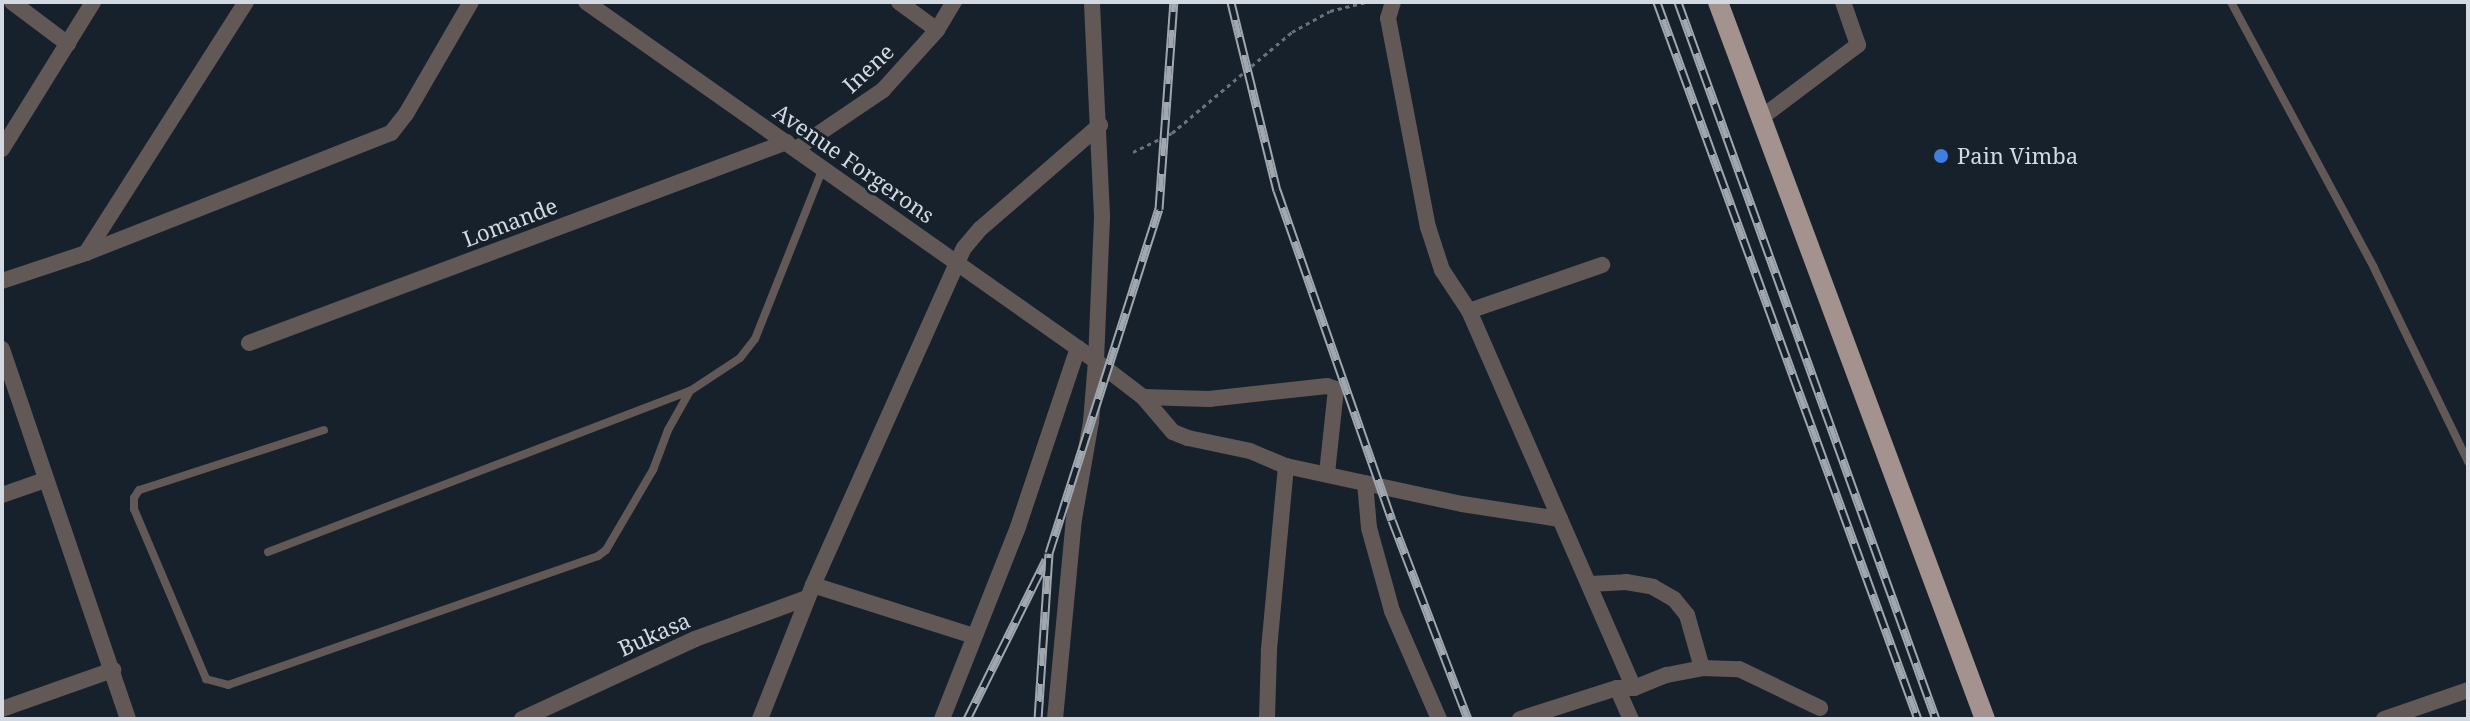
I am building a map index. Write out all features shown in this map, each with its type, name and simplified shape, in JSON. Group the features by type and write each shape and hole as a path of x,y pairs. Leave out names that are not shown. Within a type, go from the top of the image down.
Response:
{"main road":[{"path":"1718,2 1985,719"}],"street":[{"path":"12,2 68,44"},
{"path":"2,149 93,2"},
{"path":"86,253 246,2"},
{"path":"2,281 86,253 391,133 406,114 471,2"},
{"name":"Avenue Forgerons","path":"586,2 1096,361 1143,397 1173,432 1250,451 1286,466 1462,504 1560,519"},
{"path":"899,2 937,30"},
{"name":"Inene","path":"791,145 883,90 937,30 954,2"},
{"path":"1055,719 1074,519 1091,422 1096,361 1102,216 1092,2"},
{"path":"1393,2 1388,18 1428,227 1442,270 1469,311 1590,584 1626,688 1631,719"},
{"path":"1762,117 1858,45 1843,2"},
{"path":"760,719 810,592 964,248 980,229 1100,125"},
{"name":"Lomande","path":"249,343 791,145"},
{"path":"1469,311 1602,265"},
{"path":"942,719 1018,527 1078,348"},
{"path":"2,349 128,719"},
{"path":"1143,397 1209,399 1327,386 1336,389 1327,473"},
{"path":"1267,719 1269,651 1286,466"},
{"path":"2,495 45,480"},
{"path":"1365,483 1369,528 1392,611 1439,719"},
{"path":"1590,584 1626,582 1653,587 1674,599 1687,615 1702,668"},
{"path":"810,592 974,636"},
{"name":"Bukasa","path":"522,719 695,639 810,592"},
{"path":"1520,719 1667,675 1702,668 1739,669 1820,708"},
{"path":"2,709 113,670"},
{"path":"2384,719 2468,690"}],"lane":[{"path":"2231,2 2374,268 2468,462"},
{"path":"268,552 690,391 740,358 755,339 823,168"},
{"path":"324,430 139,490 134,498 134,509 206,679 228,685 598,556 612,544 653,470 668,430 690,391"}],"path":[{"path":"1133,152 1172,133 1292,32 1330,11 1367,2"}],"railway":[{"path":"1038,719 1049,553 1159,209 1174,2"},
{"path":"1231,2 1277,190 1392,520 1468,719"},
{"path":"1657,2 1918,719"},
{"path":"1678,2 1936,719"},
{"path":"967,719 1046,560"}],"place":[{"name":"Pain Vimba","path":"1941,156"}]}
